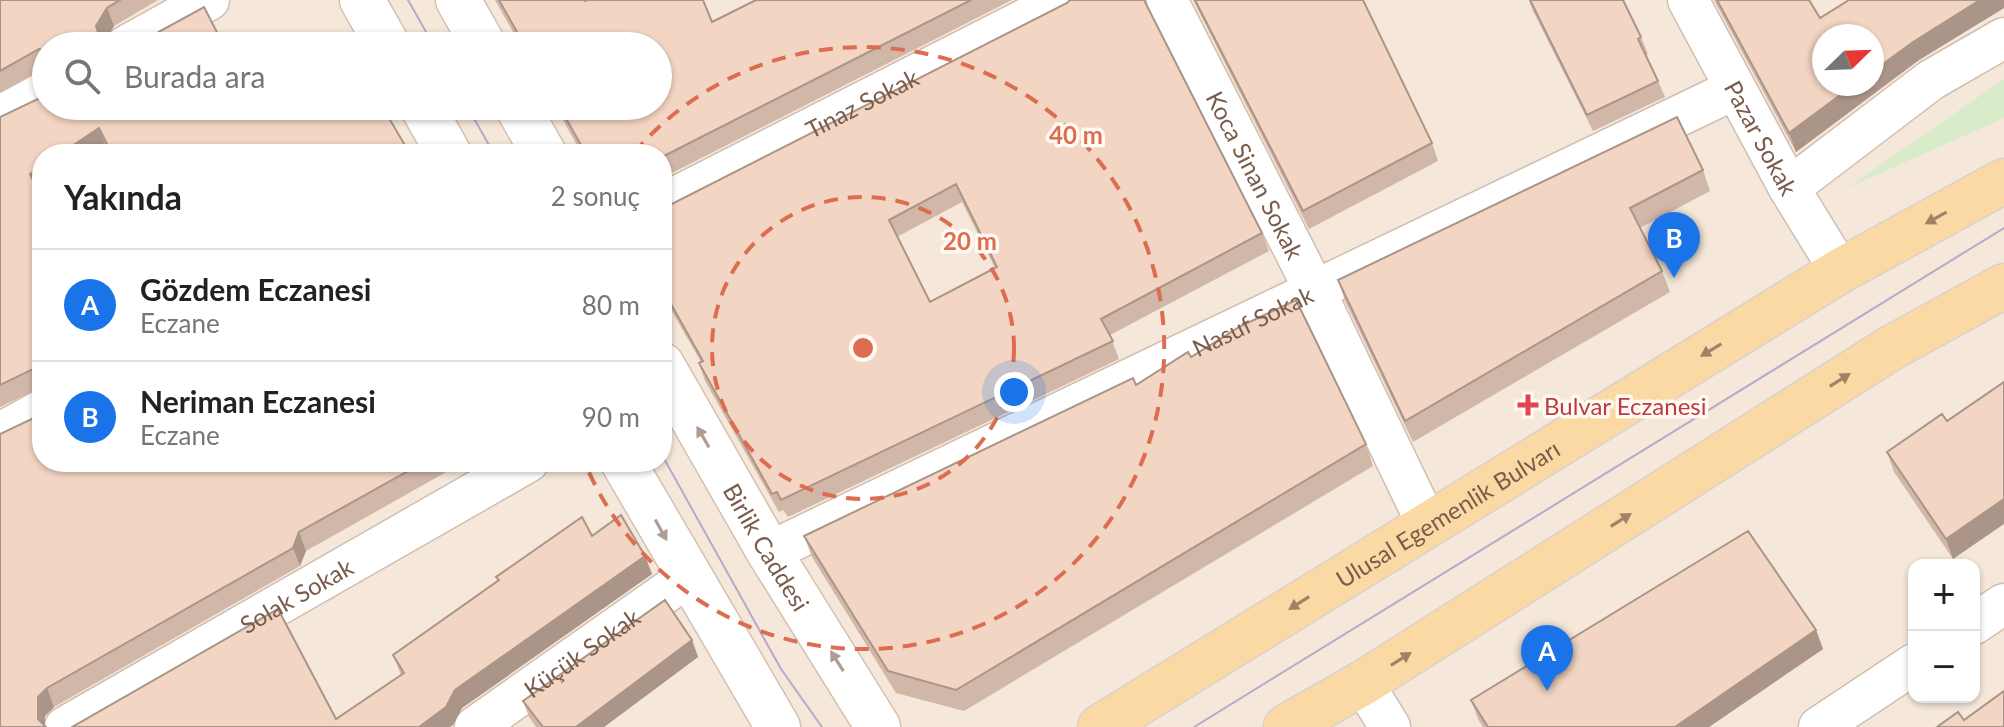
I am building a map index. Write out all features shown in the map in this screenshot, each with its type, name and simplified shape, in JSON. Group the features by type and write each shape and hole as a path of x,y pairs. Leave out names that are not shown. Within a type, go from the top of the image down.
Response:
{"main road":[{"path":"362,0 380,32"},
{"path":"458,0 476,32"},
{"path":"430,120 443,144"},
{"path":"525,120 538,144"},
{"name":"Ulusal Egemenlik Bulvarı","path":"1100,727 1840,271 2004,181"},
{"path":"1286,727 1363,683 1891,348 2004,286"},
{"name":"Birlik Caddesi","path":"672,382 769,552 878,727"},
{"path":"629,472 778,727"}],"street":[{"path":"151,32 209,0"},
{"name":"Tınaz Sokak","path":"672,199 1063,0"},
{"name":"Koca Sinan Sokak","path":"1167,0 1314,289 1427,524"},
{"name":"Pazar Sokak","path":"1688,0 1789,188 1840,271"},
{"path":"1789,188 1931,80 2004,38"},
{"name":"Nasuf Sokak","path":"769,552 1735,89"},
{"path":"0,116 32,99"},
{"path":"0,433 32,415"},
{"name":"Solak Sokak","path":"65,727 511,472"},
{"name":"Küçük Sokak","path":"475,727 688,577"},
{"path":"1980,620 2004,604"},
{"path":"1819,727 1908,668"},
{"path":"1363,683 1390,727"}],"shaded area":[{"path":"0,0 2004,0 2004,727 0,727"}],"green space":[{"path":"2004,79 2004,118 1847,188"}],"building":[{"path":"0,0 120,0 107,8 96,26 98,32 32,32 32,53 0,71"},
{"path":"499,0 703,0 712,22 756,0 971,0 672,152 672,144 580,144 567,120 672,120 672,32 517,32"},
{"path":"1070,0 1144,0 1262,233 1101,319 1113,341 781,500 777,492 772,494 699,363 703,361 672,306 672,204","holes":["956,184 997,267 930,302 889,220"]},
{"path":"1195,0 1363,0 1432,143 1303,211"},
{"path":"1530,0 1623,0 1658,81 1587,115"},
{"path":"1717,0 1809,0 1820,18 1849,0 1980,0 1884,63 1884,24 1812,24 1812,96 1839,96 1789,133"},
{"path":"204,7 217,32 158,32"},
{"path":"32,102 32,120 390,120 404,144 107,144 99,128 75,144 32,144 32,369 0,385 0,117"},
{"path":"1677,117 1703,170 1630,208 1662,271 1405,421 1338,280"},
{"path":"1296,300 1366,444 956,690 888,671 804,536 1133,378 1136,385 1188,352 1191,357 1241,326"},
{"path":"2004,382 2004,499 1946,539 1887,452 1942,414 1947,421"},
{"path":"32,419 32,472 406,472 299,532 293,548 47,688 38,697 38,719 46,727 0,727 0,434"},
{"path":"621,515 645,556 455,690 446,707 419,727 72,727 278,609 336,719 404,673 393,655 499,580 496,577 582,517 592,536"},
{"path":"1748,531 1816,630 1675,727 1488,727 1471,700"},
{"path":"665,600 692,640 576,727 543,727 523,701"},
{"path":"2004,691 2004,727 1937,727 1958,712 1964,720"}],"tram line":[{"path":"408,0 426,32"},
{"path":"475,120 488,144"},
{"path":"1194,727 2004,228"},
{"path":"671,472 781,669 822,727"}],"place":[{"name":"Neriman Eczanesi","path":"1674,278"},
{"name":"Bulvar Eczanesi","path":"1528,405"},
{"name":"Gözdem Eczanesi","path":"1547,691"}]}
